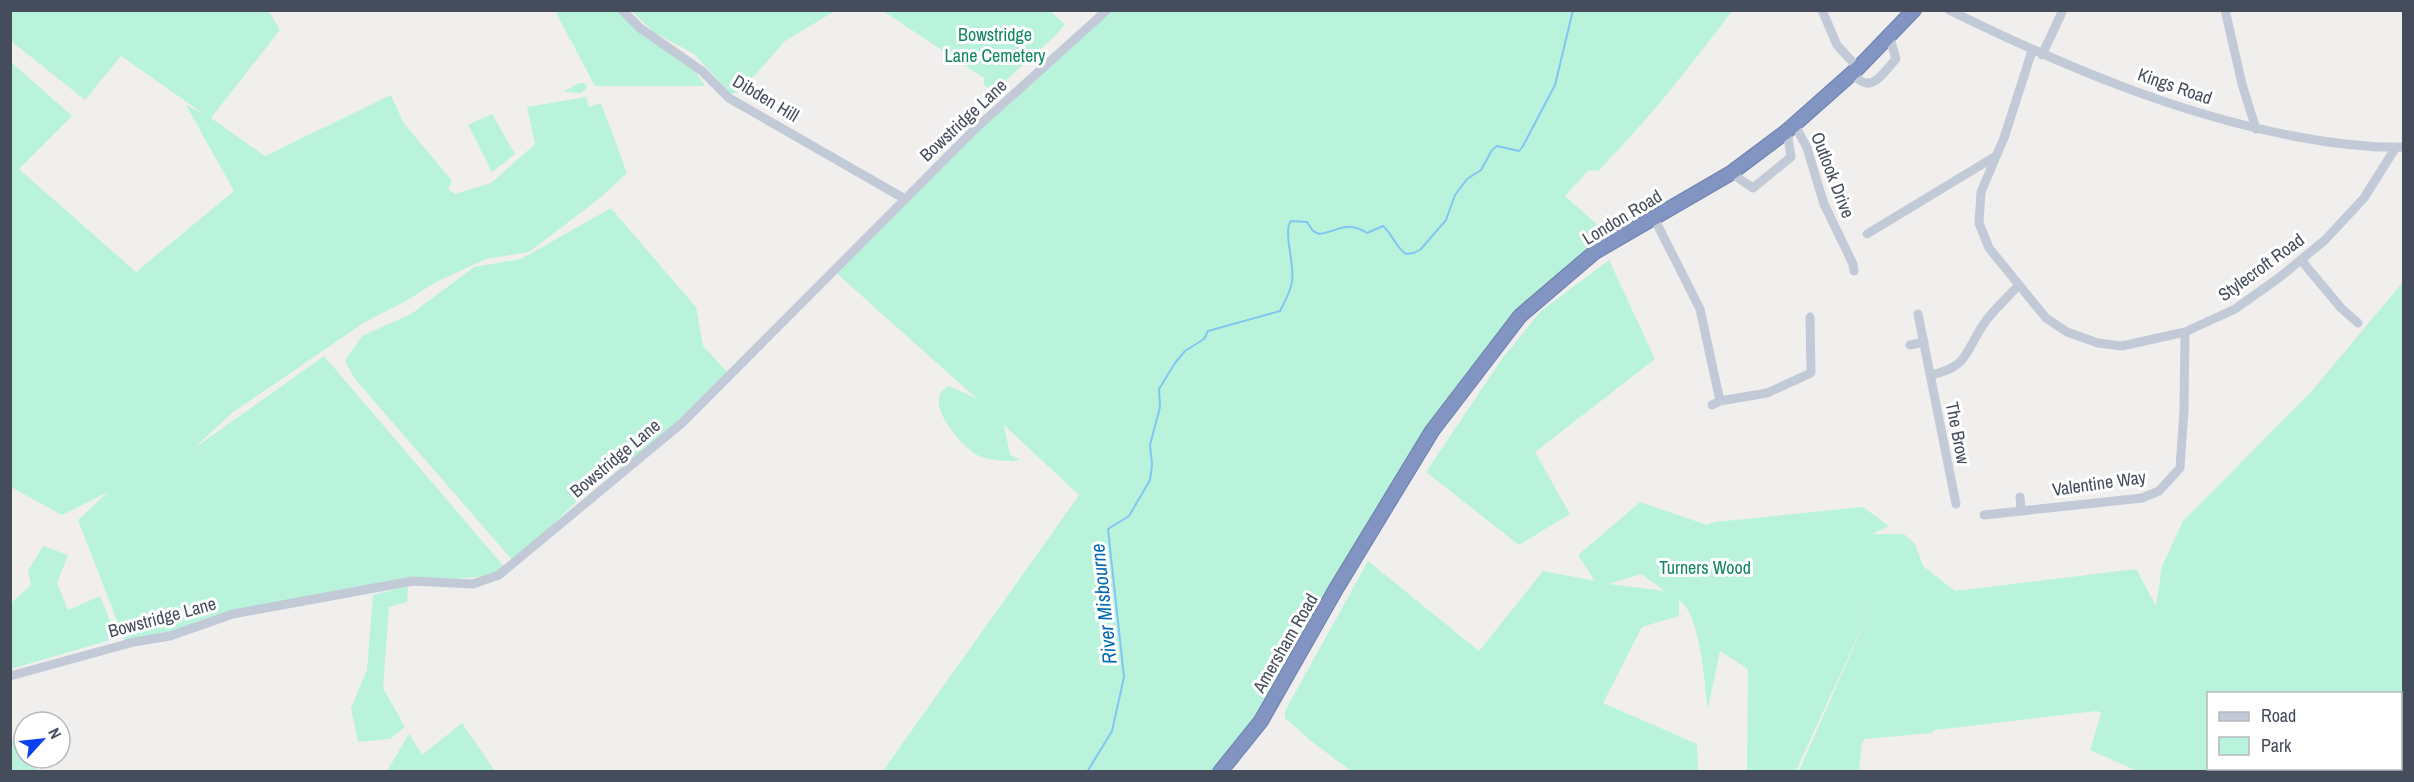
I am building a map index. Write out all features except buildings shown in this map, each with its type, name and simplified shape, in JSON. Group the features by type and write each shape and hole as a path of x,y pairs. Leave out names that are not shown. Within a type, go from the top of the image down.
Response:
{"highway":[{"name":"London Road","path":"1373,527 1432,431 1520,316 1595,252 1731,173 1791,128 1890,38 1914,10"},
{"name":"Amersham Road","path":"1220,771 1261,721 1373,527"}],"street":[{"name":"Dibden Hill","path":"622,10 640,28 702,71 729,98 905,199"},
{"name":"Bowstridge Lane","path":"10,676 134,642 170,636 233,614 413,581 473,584 499,575 682,423 974,130 1107,10"},
{"path":"1822,10 1836,45 1855,71 1860,83 1867,85 1874,82 1896,59 1890,38"},
{"name":"Kings Road","path":"1949,10 2032,51 2178,106 2256,129 2341,144 2400,147"},
{"path":"2042,55 2063,10"},
{"path":"2225,10 2242,84 2256,129"},
{"name":"Stylecroft Road","path":"2032,51 1996,156 1981,192 1979,223 1989,248 2046,318 2067,332 2098,343 2122,346 2185,332 2235,309 2325,240 2364,198 2400,147"},
{"path":"1731,173 1753,188 1791,157 1791,128"},
{"name":"Outlook Drive","path":"1791,128 1807,148 1824,204 1853,264 1854,271"},
{"path":"1868,234 1996,156"},
{"path":"1654,218 1700,309 1716,403 1767,393 1811,373 1810,317"},
{"path":"2301,260 2341,308 2358,323"},
{"path":"1930,375 1964,361 1983,325 2018,286"},
{"name":"The Brow","path":"1918,314 1955,501 1964,493"},
{"name":"Valentine Way","path":"1984,515 2142,498 2159,491 2180,468 2184,410 2185,332"},
{"path":"1910,345 1924,342"},
{"path":"2020,497 2021,510"}],"green space":[{"path":"11,11 269,11 280,30 211,118 265,156 391,95 403,122 452,181 448,189 455,194 491,183 535,144 527,107 586,97 589,107 601,103 627,173 600,198 529,252 486,259 436,282 406,301 365,322 232,413 193,449 324,356 506,569 499,575 429,581 233,614 126,644 78,520 108,492 62,515 11,487 10,61 72,116 19,169 136,272 234,191 186,105 204,114 121,56 85,100 11,41"},
{"path":"555,11 620,11 694,69 705,86 595,86"},
{"path":"631,11 835,11 785,41 741,91 731,94 694,54 655,33"},
{"name":"Bowstridge Lane Cemetery","path":"883,11 1050,11 1065,24 1056,35 993,92 984,84 984,78"},
{"path":"1111,11 1732,11 1634,133 1598,171 1589,170 1565,196 1607,233 1520,316 1423,445 1223,771 883,771 1079,495 1004,425 1010,455 1021,460 1000,461 984,458 963,444 946,423 941,412 939,401 941,392 949,386 976,398 834,271 974,130"},
{"path":"579,83 587,86 581,93 563,92"},
{"path":"492,114 515,154 492,172 468,125"},
{"path":"611,208 696,307 703,346 730,375 647,452 601,478 514,562 354,378 345,361 362,336 411,314 474,267 521,259"},
{"path":"1609,260 1655,359 1535,452 1570,514 1519,545 1426,472 1501,360 1541,311"},
{"name":"Turners Wood","path":"2403,282 2403,771 2137,771 2090,750 2101,713 2097,711 1935,730 1932,733 1865,739 1862,743 1859,771 1799,771 1872,605 1796,771 1747,771 1748,669 1720,651 1708,709 1697,634 1692,619 1679,600 1679,616 1642,627 1603,703 1697,744 1698,771 1351,771 1285,718 1285,711 1368,561 1479,651 1543,571 1595,581 1578,555 1640,502 1707,525 1715,522 1863,507 1889,526 1872,534 1904,534 1915,544 1923,566 1955,591 2136,569 2156,606 2162,566 2183,521 2311,392","holes":["1641,574 1665,591 1609,584"]},
{"path":"43,546 68,555 57,583 68,610 100,596 117,638 11,669 11,603 31,585 28,571"},
{"path":"408,586 407,602 389,607 383,688 405,727 390,739 358,742 351,708 367,670 373,595"},
{"path":"462,723 495,771 387,771 409,734 422,755"},
{"path":"10,737 12,739 12,770 38,771 11,771"}],"waterway":[{"name":"River Misbourne","path":"1087,772 1112,731 1124,677 1108,529 1129,516 1150,480 1152,465 1150,445 1160,407 1159,389 1175,363 1185,351 1204,339 1208,331 1280,311 1292,279 1288,234 1291,221 1307,222 1313,231 1319,234 1348,227 1354,227 1367,233 1383,226 1406,254 1421,249 1446,220 1455,195 1467,179 1481,170 1492,150 1497,146 1519,151 1523,146 1555,85 1573,10"}]}
